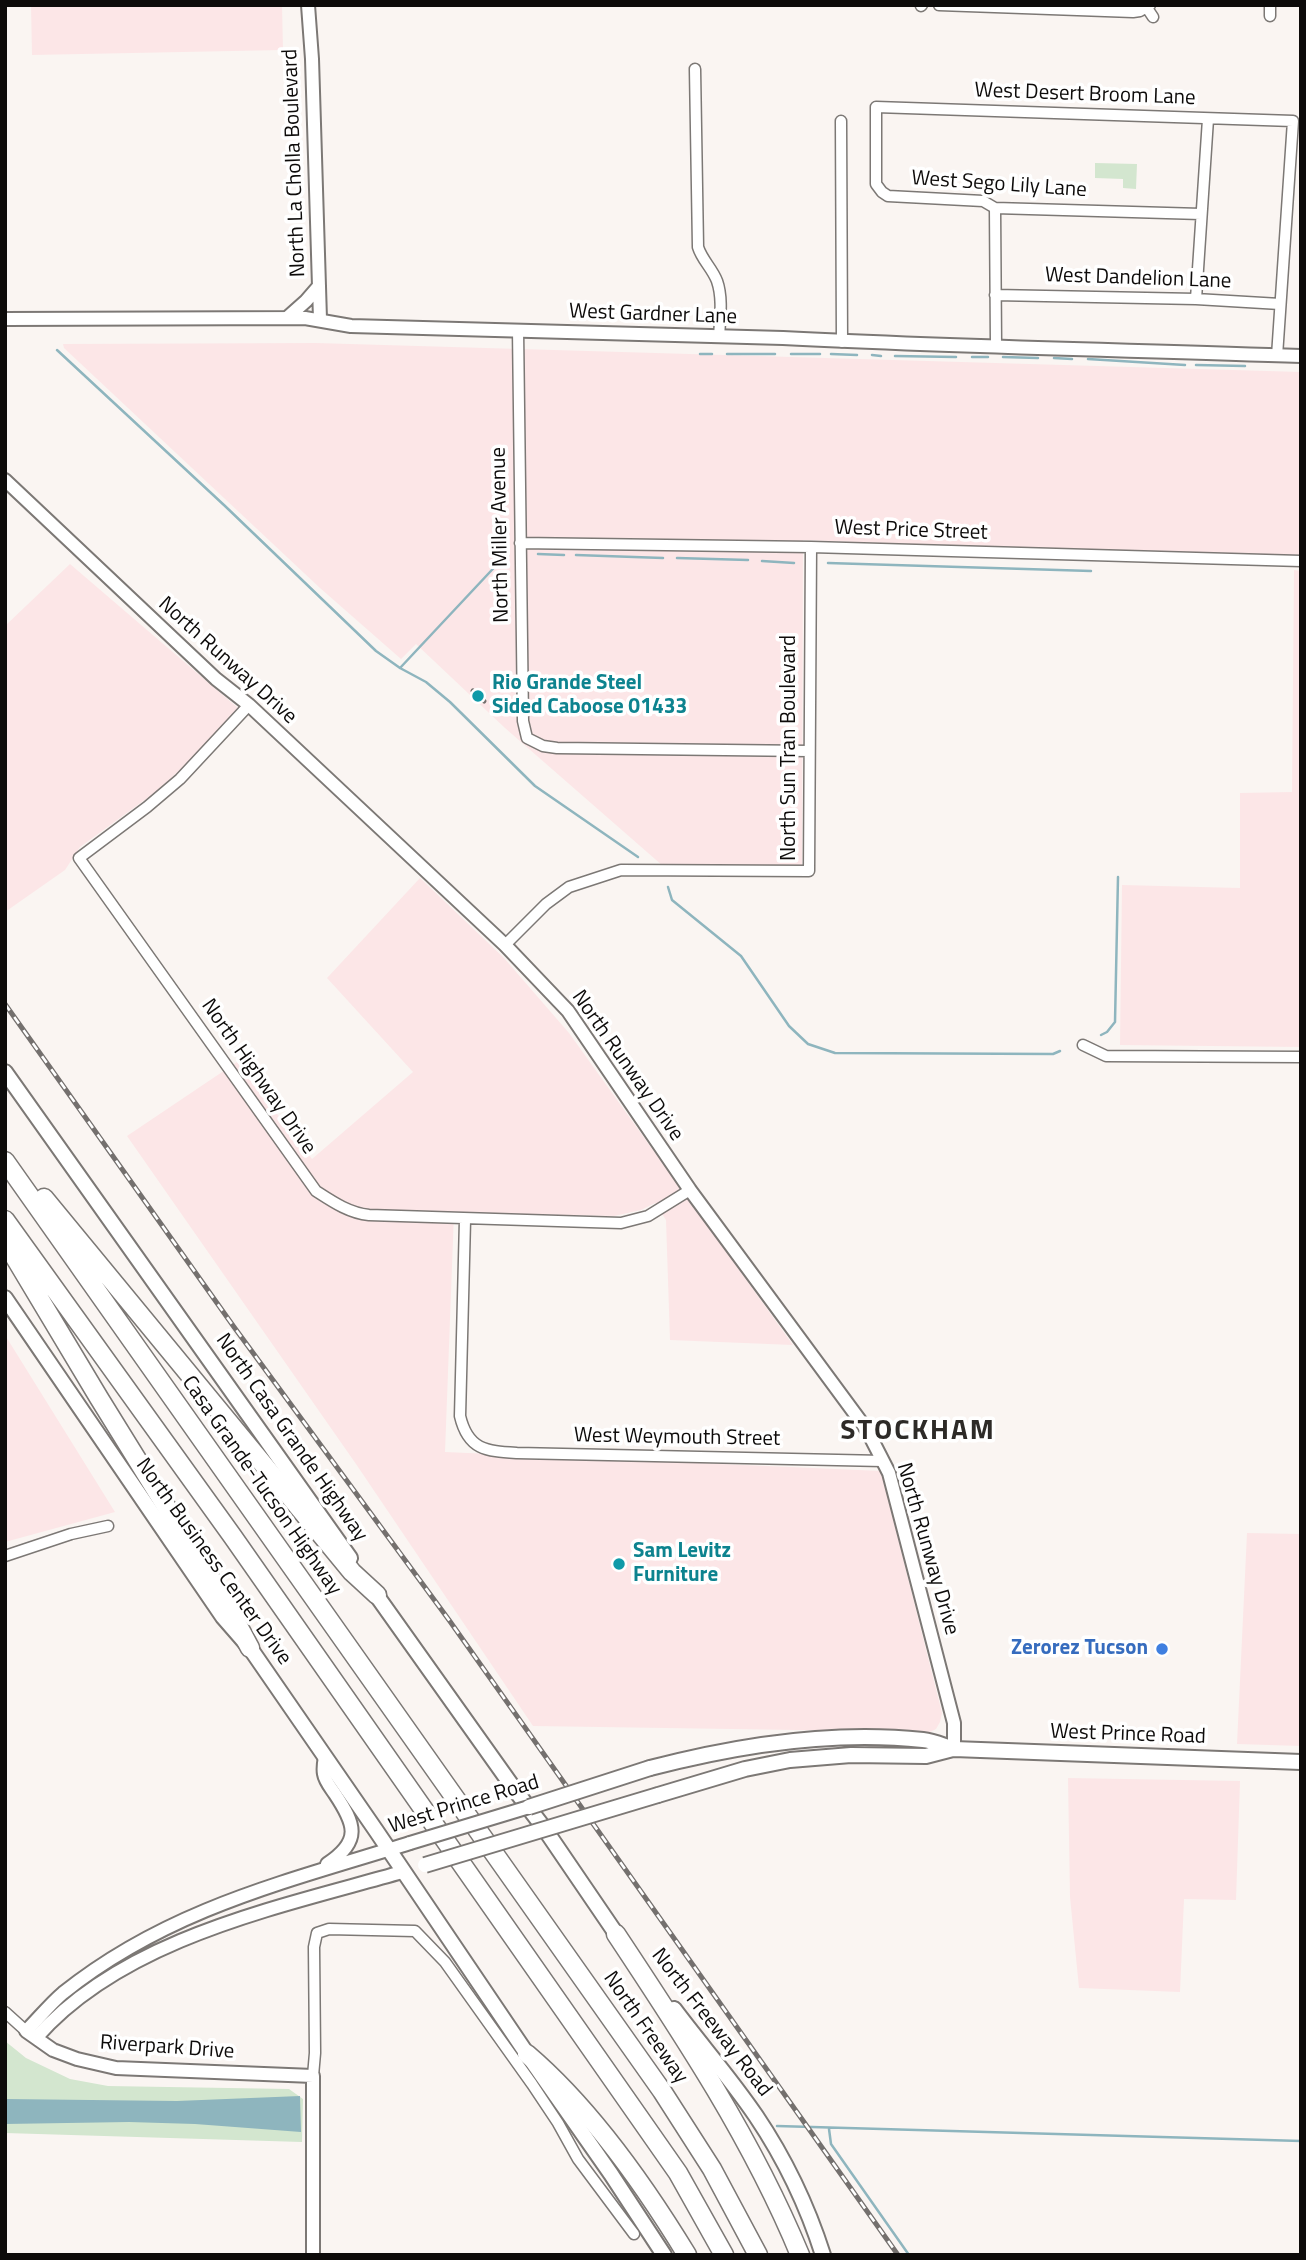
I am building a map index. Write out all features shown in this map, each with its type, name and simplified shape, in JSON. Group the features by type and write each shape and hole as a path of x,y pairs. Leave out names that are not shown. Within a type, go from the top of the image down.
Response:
{"highway":[{"path":"5,1152 352,1572 376,1595"},
{"name":"Casa Grande-Tucson Highway","path":"5,1161 481,1837"},
{"path":"5,1220 233,1537 678,2173 724,2255"},
{"path":"5,1241 227,1605 250,1648"},
{"name":"North Freeway","path":"481,1837 662,2091 712,2169 758,2255"},
{"path":"616,1934 719,2093 765,2177 800,2255"},
{"path":"527,2054 562,2087 624,2162 687,2255"}],"main road":[{"name":"North Casa Grande Highway","path":"5,1072 544,1828"},
{"name":"North Business Center Drive","path":"5,1298 223,1617 250,1648 388,1850"},
{"name":"West Prince Road","path":"529,1807 650,1768 703,1755 780,1742 819,1739 926,1740 954,1749 1301,1762"},
{"name":"West Prince Road","path":"402,1871 745,1769 790,1760 851,1755 926,1756 954,1749"},
{"name":"North Freeway Road","path":"544,1828 616,1934 755,2115 791,2175 812,2220 823,2255"},
{"path":"388,1850 664,2255"}],"street":[{"name":"North La Cholla Boulevard","path":"308,5 320,319"},
{"path":"939,5 1133,12 1150,10"},
{"path":"695,69 698,247 716,280 720,299 719,337"},
{"name":"West Desert Broom Lane","path":"880,191 876,178 876,107 1293,121 1280,304"},
{"path":"1196,299 1208,118"},
{"path":"841,121 842,342"},
{"name":"West Sego Lily Lane","path":"880,191 892,197 983,201 995,208 1202,214"},
{"path":"995,208 996,345"},
{"path":"288,317 319,286"},
{"name":"West Dandelion Lane","path":"995,295 1196,299 1280,304"},
{"path":"1277,355 1280,304"},
{"name":"West Gardner Lane","path":"5,319 288,317 320,319 351,326 1301,356"},
{"name":"North Miller Avenue","path":"518,330 523,721 527,738 542,746 557,748 809,751"},
{"name":"North Runway Drive","path":"5,480 505,945 568,1011 690,1190 867,1430 889,1473 954,1723 954,1749"},
{"name":"West Price Street","path":"520,543 811,547 1301,561"},
{"name":"North Sun Tran Boulevard","path":"505,945 547,904 569,887 621,870 809,871 811,547"},
{"name":"North Highway Drive","path":"249,705 180,779 79,858 316,1191 358,1214 465,1220 621,1223 648,1216 690,1190"},
{"path":"1083,1045 1106,1056 1301,1057"},
{"name":"West Weymouth Street","path":"465,1220 460,1416 464,1431 473,1443 495,1452 517,1453 883,1461"},
{"path":"5,1556 71,1534 108,1526"},
{"path":"317,1871 337,1857 350,1841 353,1830 349,1815 324,1777 325,1757"},
{"name":"West Prince Road","path":"31,2035 61,1995 111,1958 180,1920 227,1900 529,1807"},
{"name":"West Prince Road","path":"31,2035 86,1993 161,1949 206,1929 402,1871"},
{"path":"313,2255 314,1947 317,1933 329,1929 415,1931 445,1962 532,2084 578,2159 634,2234"},
{"path":"5,2012 31,2035"},
{"name":"Riverpark Drive","path":"31,2035 53,2050 116,2068 313,2076"}],"shaded area":[{"path":"31,5 282,5 283,50 32,55"},
{"path":"316,343 1301,372 1301,555 1124,552 803,540 802,866 663,866 505,728 416,644 401,659 320,588 64,348 63,344"},
{"path":"70,564 238,708 157,791 80,847 65,870 5,912 5,626"},
{"path":"1294,570 1301,571 1301,1047 1120,1045 1122,885 1240,888 1240,793 1292,792"},
{"path":"420,878 504,958 569,1033 793,1345 670,1340 666,1220 655,1203 641,1210 614,1216 454,1213 445,1452 881,1471 942,1713 936,1729 930,1732 533,1726 356,1464 127,1136 237,1062 312,1159 413,1072 327,978"},
{"path":"5,1335 115,1512 5,1542"},
{"path":"1247,1533 1301,1534 1301,1746 1237,1744"},
{"path":"1068,1778 1240,1781 1236,1900 1184,1899 1180,1992 1079,1988 1070,1897"}],"green space":[{"path":"1095,163 1137,164 1136,189 1123,188 1123,179 1095,178"},
{"path":"5,2041 26,2058 70,2079 108,2086 289,2089 303,2099 302,2142 5,2133"}],"water":[{"path":"300,2096 301,2132 129,2122 5,2124 5,2099 177,2101"}],"waterway":[{"path":"57,350 376,651 426,682 450,702 535,786 638,857"},
{"path":"700,354 712,354"},
{"path":"727,354 775,354"},
{"path":"791,354 820,354"},
{"path":"831,354 857,355"},
{"path":"872,355 881,356"},
{"path":"895,356 956,357"},
{"path":"972,357 988,357"},
{"path":"1003,357 1038,358"},
{"path":"1054,358 1072,359"},
{"path":"1088,359 1185,365"},
{"path":"1196,365 1245,366"},
{"path":"538,554 564,555"},
{"path":"576,555 663,558"},
{"path":"400,668 504,557"},
{"path":"677,558 748,560"},
{"path":"762,561 794,563"},
{"path":"828,563 1091,571"},
{"path":"1101,1035 1115,1022 1118,877"},
{"path":"668,887 672,900 741,956 789,1026 808,1044 835,1053 1053,1054 1060,1051"},
{"path":"777,2126 1301,2141"},
{"path":"829,2129 831,2144 909,2255"}],"railway":[{"path":"473,691 484,701"},
{"path":"5,1004 234,1327 449,1620 898,2255"}],"place":[{"name":"Rio Grande Steel Sided Caboose 01433","path":"478,696"},
{"name":"Sam Levitz Furniture","path":"619,1564"},
{"name":"Zerorez Tucson","path":"1162,1649"}],"district":[{"name":"STOCKHAM","path":"918,1432"}]}
